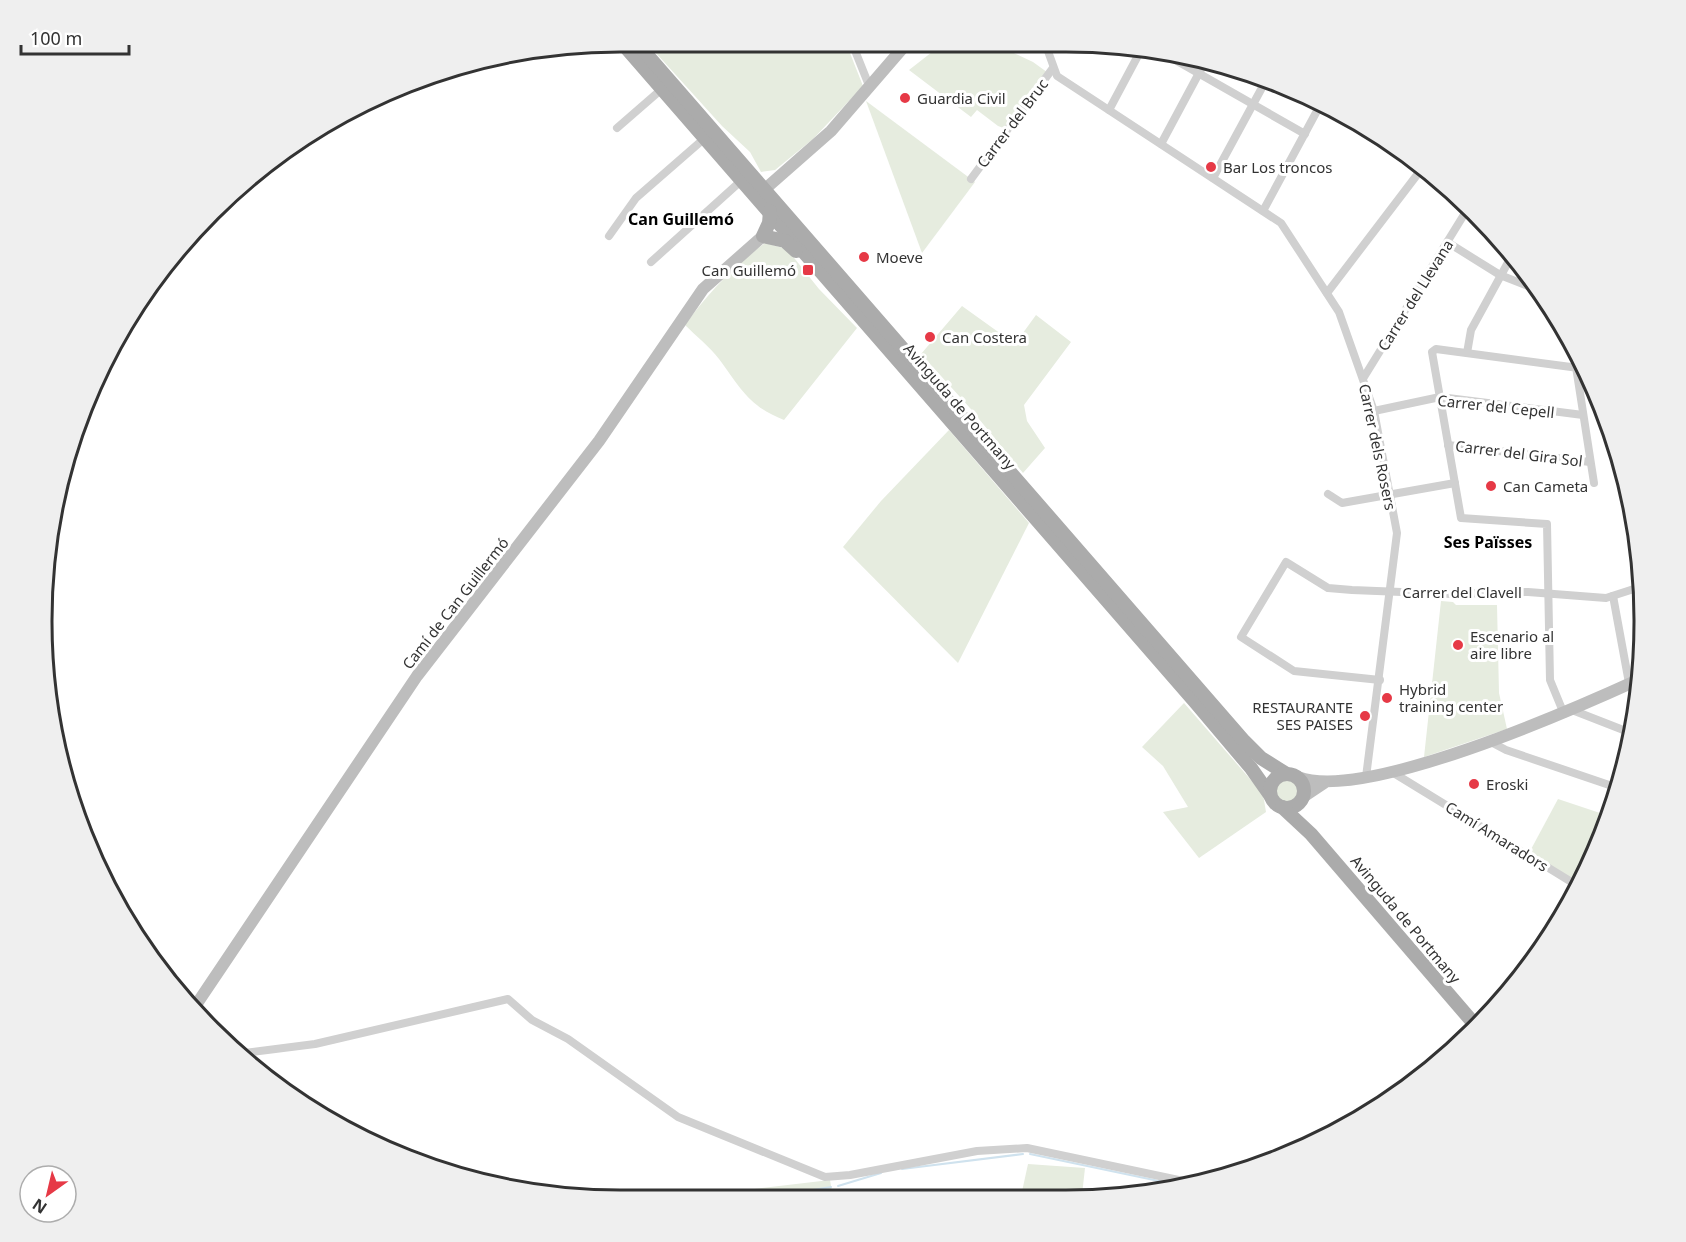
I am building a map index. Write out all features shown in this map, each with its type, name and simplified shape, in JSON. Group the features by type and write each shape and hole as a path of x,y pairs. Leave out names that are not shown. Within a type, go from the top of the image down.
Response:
{"main road":[{"name":"Avinguda de Portmany","path":"630,52 1222,733 1269,795"},
{"name":"Avinguda de Portmany","path":"645,52 1244,741 1261,758 1292,775"},
{"path":"770,211 769,223 763,236 785,241 845,307 867,323"},
{"path":"1292,775 1304,787 1303,798 1292,807 1282,807 1269,795 1273,780 1292,775"},
{"name":"Avinguda de Portmany","path":"1303,798 1304,816 1311,834"},
{"name":"Avinguda de Portmany","path":"1282,807 1311,834 1470,1019"}],"street":[{"path":"856,52 870,88"},
{"path":"765,189 831,131 900,52"},
{"path":"1048,52 1053,68"},
{"path":"1109,110 1137,57"},
{"path":"1183,65 1305,134"},
{"name":"Carrer dels Rosers","path":"1053,68 1057,76 1281,223 1339,312 1364,377 1374,411 1397,532 1380,681 1366,777"},
{"name":"Carrer del Bruc","path":"971,178 1053,68"},
{"path":"1161,144 1201,69"},
{"path":"617,128 663,88"},
{"path":"1213,178 1262,88"},
{"path":"1263,211 1317,111"},
{"path":"609,236 636,198 706,137"},
{"path":"1327,293 1417,175"},
{"path":"651,262 742,180"},
{"name":"Carrer del Llevana","path":"1364,377 1463,216"},
{"name":"Camí de Can Guillermó","path":"199,1001 417,676 599,441 703,289 763,236"},
{"path":"1447,242 1500,275 1523,284"},
{"path":"1467,353 1471,330 1507,264"},
{"path":"1574,368 1436,349 1432,352 1461,518 1547,524 1550,680 1568,712 1623,730"},
{"path":"1577,374 1594,483"},
{"name":"Carrer del Cepell","path":"1374,411 1440,397 1583,416"},
{"name":"Carrer del Gira Sol","path":"1448,444 1590,462"},
{"path":"1328,494 1342,503 1455,483"},
{"name":"Carrer del Clavell","path":"1380,681 1294,671 1241,637 1286,562 1329,588 1391,592 1548,593 1605,598 1632,589"},
{"path":"1612,596 1631,667"},
{"path":"1292,775 1325,783 1392,772 1418,765 1568,712 1630,683"},
{"path":"1489,741 1506,750 1609,785"},
{"path":"1416,786 1418,765"},
{"name":"Camí Amaradors","path":"1392,772 1570,881"},
{"path":"1303,798 1325,783"},
{"path":"251,1052 315,1044 508,999 532,1020 568,1039 678,1117 825,1177 850,1175 977,1151 1027,1148 1175,1179"}],"shaded area":[{"path":"655,52 850,52 863,86 813,139 775,170 761,172 750,152 722,126"},
{"path":"932,52 1011,52 1033,62 1051,75 1009,130 998,126 977,110 971,117 909,70"},
{"path":"866,101 975,182 922,253"},
{"path":"765,243 787,249 819,289 857,328 784,420 753,402 715,354 685,325 722,281"},
{"path":"962,306 1015,344 1036,315 1071,342 1024,405 1027,421 1045,448 1023,473 970,408 921,354"},
{"path":"949,430 1029,523 958,663 843,547 881,501"},
{"path":"1441,601 1453,602 1456,605 1497,605 1499,693 1507,729 1424,757"},
{"path":"1184,703 1263,794 1266,812 1199,858 1163,812 1188,807 1163,766 1142,747"},
{"path":"1287,777 1296,781 1300,790 1296,799 1287,803 1278,799 1274,790 1278,781"},
{"path":"1558,799 1600,813 1571,878 1529,853"},
{"path":"1028,1164 1085,1168 1083,1189 1022,1190"},
{"path":"830,1180 832,1190 746,1190"}],"waterway":[{"path":"902,1169 1023,1154"},
{"path":"1030,1154 1161,1181"},
{"path":"838,1186 881,1173"},
{"path":"813,1190 831,1187"}],"place":[{"name":"Guardia Civil","path":"905,98"},
{"name":"Bar Los troncos","path":"1211,167"},
{"name":"Moeve","path":"864,257"},
{"name":"Can Guillemó","path":"808,270"},
{"name":"Can Costera","path":"930,337"},
{"name":"Can Cameta","path":"1491,486"},
{"name":"Escenario al aire libre","path":"1458,645"},
{"name":"Hybrid training center","path":"1387,698"},
{"name":"RESTAURANTE SES PAISES","path":"1365,716"},
{"name":"Eroski","path":"1474,784"}],"district":[{"name":"Can Guillemó","path":"681,219"},
{"name":"Ses Païsses","path":"1488,542"}]}
